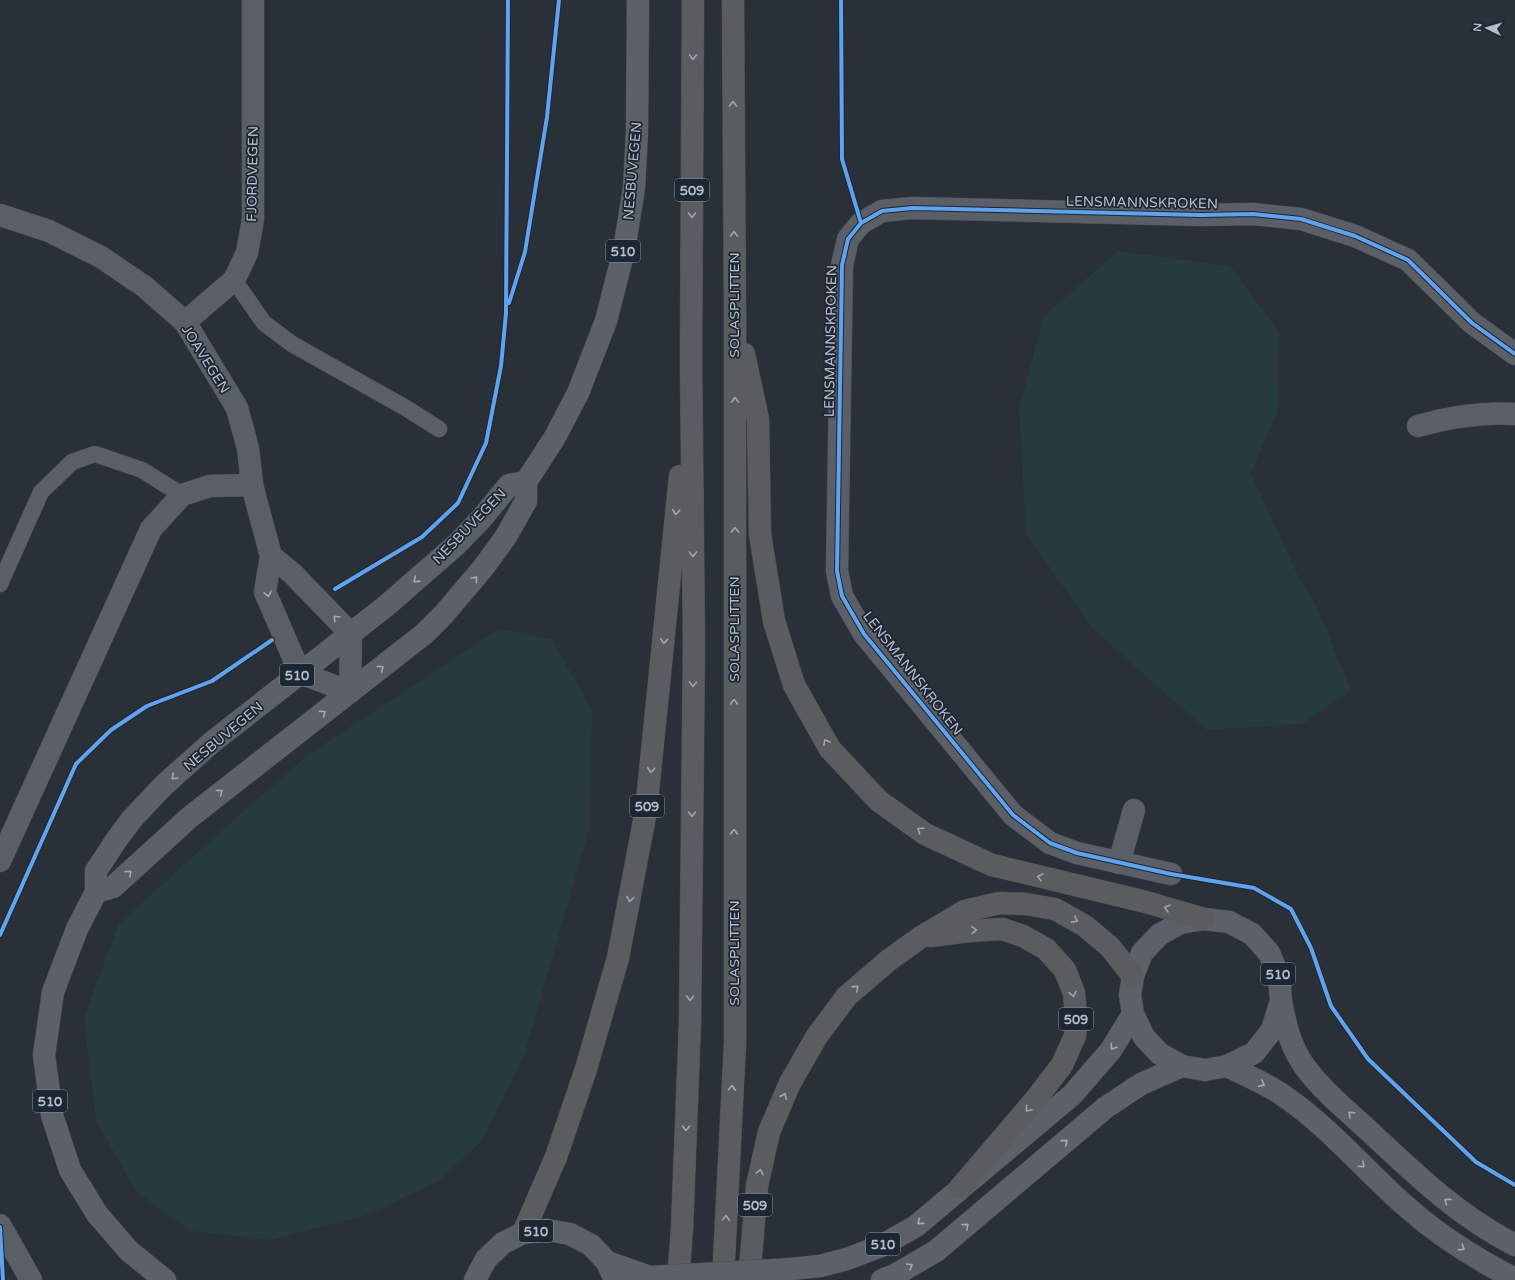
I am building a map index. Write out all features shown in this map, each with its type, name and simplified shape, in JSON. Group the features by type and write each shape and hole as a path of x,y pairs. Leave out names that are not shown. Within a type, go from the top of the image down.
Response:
{"highway":[{"name":"509","path":"678,1280 682,1230 690,1006 694,652 691,361 693,0"},
{"name":"SOLASPLITTEN","path":"723,1280 734,1043 735,314 733,0"},
{"name":"509","path":"735,314 758,419 760,534 774,621 794,685 830,749 879,801 925,834 992,865 1146,902 1204,919"},
{"name":"509","path":"523,1233 558,1150 586,1069 620,950 646,811 691,361"},
{"name":"509","path":"750,1280 756,1186 769,1132 790,1083 817,1036 847,996 889,960 921,937 965,911 998,904 1026,904 1055,909 1085,926 1110,947 1133,976"},
{"name":"509","path":"921,937 970,930 1002,929 1023,936 1046,950 1065,970 1074,993 1076,1017 1075,1036 1062,1065 1035,1100 960,1188"}],"main road":[{"name":"NESBUVEGEN","path":"96,892 96,871 117,839 140,810 163,786 211,743 386,606 457,544 482,518 509,485 526,482 556,436 578,393 606,321 624,250 634,188 637,132 638,0"},
{"path":"96,892 113,887 190,817 424,634 444,614 483,568 505,538 526,502 526,482"},
{"name":"510","path":"96,892 77,929 53,992 44,1055 52,1115 70,1170 97,1214 129,1251 165,1280"},
{"name":"510","path":"1281,1001 1272,1030 1254,1052 1227,1066 1205,1070 1182,1066 1160,1054 1144,1036 1133,1014 1130,995 1133,976 1142,953 1159,935 1180,923 1204,919 1229,922 1252,934 1269,953 1279,976 1281,1001 1290,1040 1305,1067 1331,1095 1430,1188 1464,1214 1515,1245"},
{"name":"510","path":"475,1280 486,1260 503,1243 523,1233 547,1230 570,1234 591,1245 611,1271 650,1277 820,1266 847,1259 881,1246 916,1226 1072,1095 1111,1050 1133,1014"},
{"name":"510","path":"882,1280 895,1275 936,1251 1105,1108 1141,1084 1182,1066"},
{"path":"1227,1066 1280,1093 1311,1117 1409,1210 1448,1240 1492,1268 1515,1279"}],"street":[{"name":"FJORDVEGEN","path":"185,322 234,280 247,253 253,219 253,0"},
{"name":"LENSMANNSKROKEN","path":"1171,874 1077,853 1050,843 1013,815 864,634 842,596 837,571 842,265 848,240 861,223 882,211 912,208 1200,215 1254,214 1301,219 1355,236 1408,260 1472,323 1515,354"},
{"name":"JOAVEGEN","path":"0,215 49,231 101,257 145,287 185,322 237,408 248,448 252,485 271,556 265,592 300,673"},
{"path":"1418,426 1442,419 1475,415 1515,414"},
{"path":"0,861 151,529 182,495 210,486 252,485"},
{"path":"271,556 292,573 351,634 350,692 300,673"},
{"path":"1119,863 1134,810"},
{"path":"0,1225 31,1280"}],"lane":[{"path":"234,280 264,323 292,344 406,408 439,429"},
{"path":"0,584 41,492 72,462 95,454 142,470 182,495"}],"green space":[{"path":"1118,251 1230,266 1279,332 1277,412 1251,473 1298,576 1317,607 1351,690 1302,724 1207,730 1094,630 1026,534 1019,408 1044,316"},
{"path":"499,629 552,639 592,711 590,827 523,1059 480,1143 437,1182 364,1216 271,1240 191,1231 136,1192 96,1120 84,1019 118,925 221,831 309,754"}],"cycle path":[{"path":"335,589 422,537 458,503 486,443 501,366 506,313 508,0"},
{"path":"509,303 525,252 547,117 559,0"},
{"path":"841,0 842,159 861,223"},
{"path":"1515,354 1472,323 1408,260 1355,236 1301,219 1253,214 1200,215 912,208 882,211 861,223 848,239 842,265 837,571 842,596 864,634 1013,815 1050,843 1077,853 1171,874 1254,888 1291,909 1311,948 1331,1006 1368,1059 1476,1162 1515,1185"},
{"path":"0,935 76,764 111,730 147,706 212,681 272,640"},
{"path":"0,1227 3,1280"}]}
